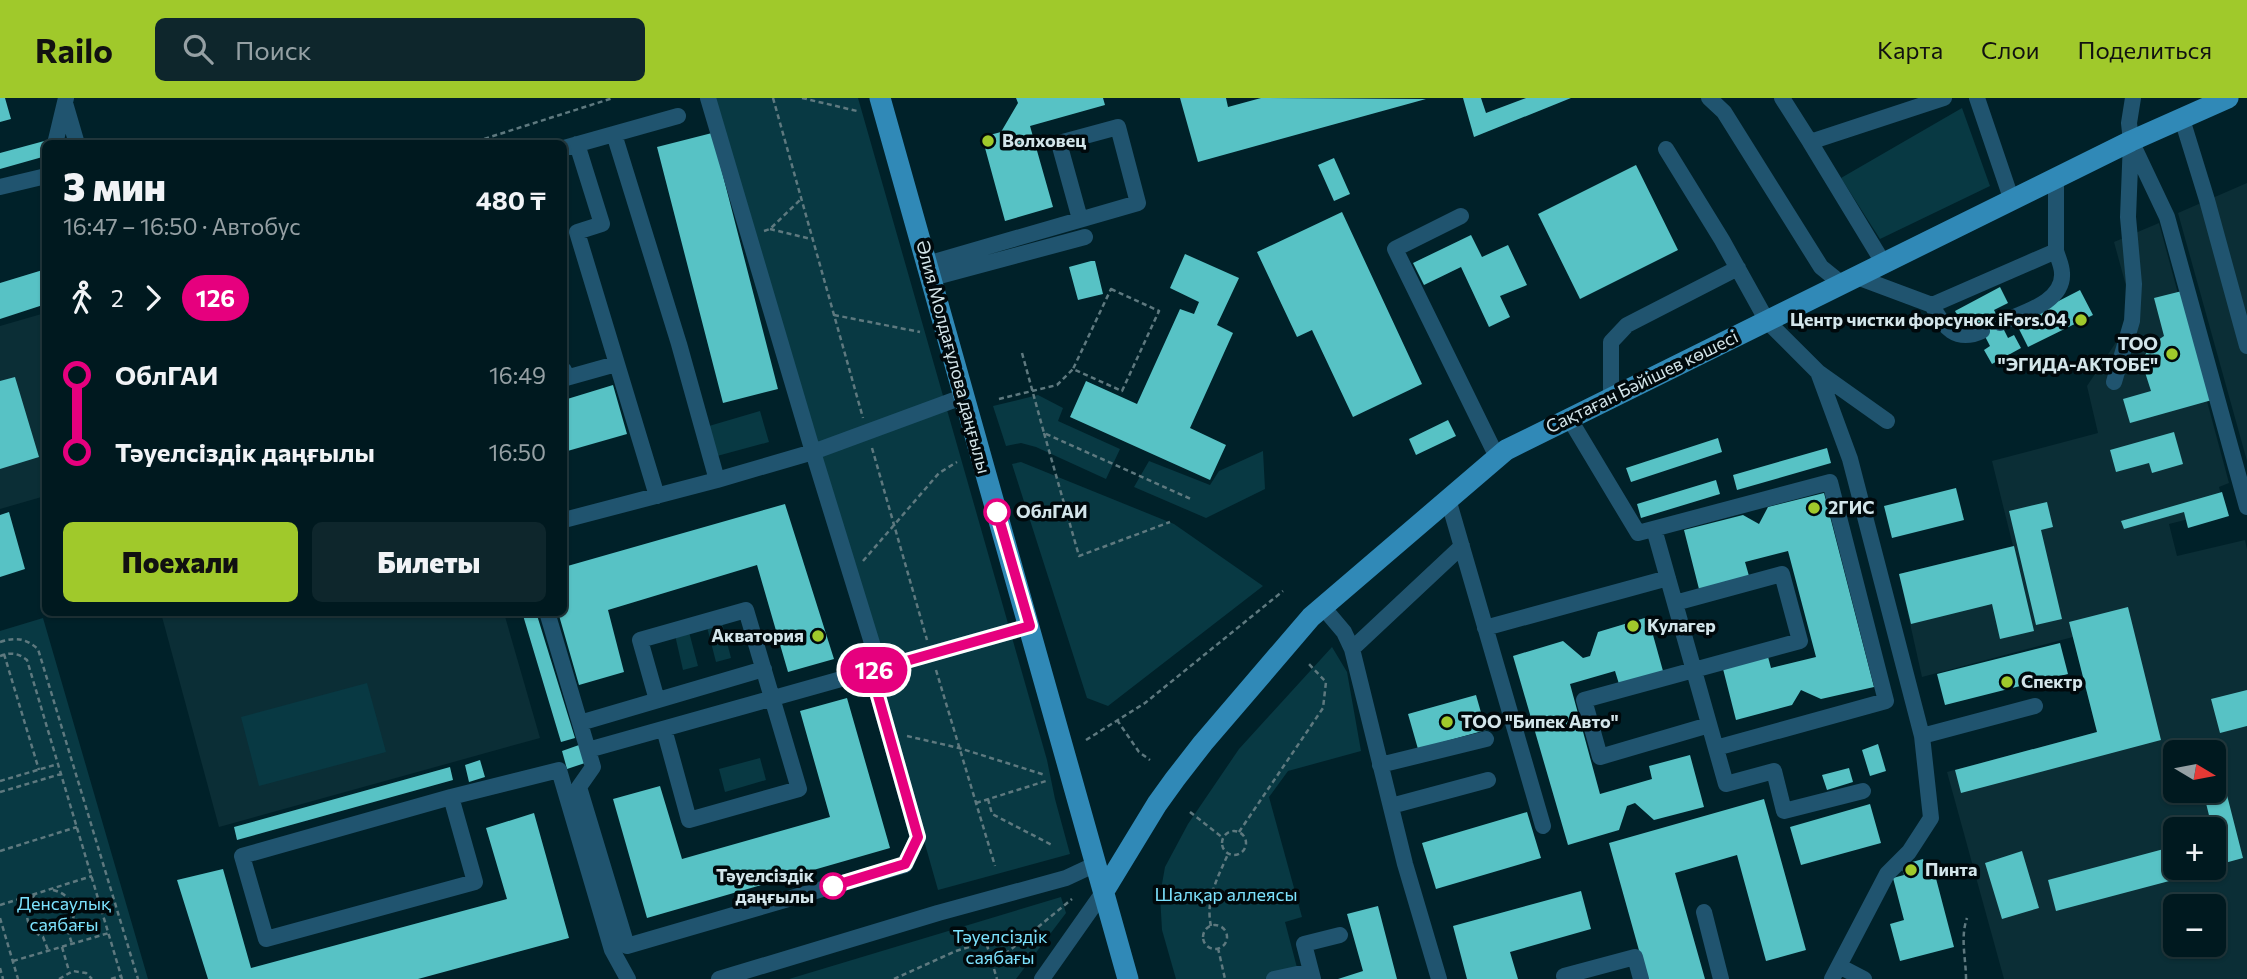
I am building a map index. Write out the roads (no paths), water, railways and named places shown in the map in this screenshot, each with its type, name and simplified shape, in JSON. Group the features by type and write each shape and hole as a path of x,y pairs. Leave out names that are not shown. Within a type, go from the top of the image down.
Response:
{"main road":[{"name":"Әлия Молдағұлова даңғылы","path":"880,98 1129,979"},
{"name":"Сақтаған Бәйішев көшесі","path":"1104,891 1157,804 1203,743 1322,606 1506,450 2056,180 2130,132 2182,118 2228,98"},
{"name":"Сақтаған Бәйішев көшесі","path":"1096,864 1157,804"}],"street":[{"path":"619,948 905,864 918,837 888,731 851,575 708,98"},
{"path":"1709,98 1724,113 1821,267 1849,280 1932,305 2056,251"},
{"path":"1782,98 1884,264"},
{"path":"1810,142 1944,98"},
{"path":"1976,98 2012,201"},
{"path":"2119,98 2130,132 2166,217 2247,507"},
{"path":"2114,382 2132,321 2134,284 2128,217 2133,98"},
{"path":"56,140 65,100"},
{"path":"65,100 77,140"},
{"path":"657,496 616,364 570,234 602,224 570,146 678,116"},
{"path":"2182,118 2247,346"},
{"path":"930,271 1080,219 1139,203 1118,127 1059,143 1080,219"},
{"path":"614,134 679,344 717,480"},
{"path":"1666,149 1768,321 1818,372 1887,421"},
{"path":"0,187 42,177"},
{"path":"2000,323 2046,301 2057,292 2062,275 2056,251 2056,180"},
{"path":"1461,216 1395,248 1497,457"},
{"path":"930,271 1085,237"},
{"path":"1611,398 1611,342 1627,325 1738,268"},
{"path":"1932,305 1941,324 1955,335 1975,335 1982,331"},
{"path":"567,378 616,364"},
{"path":"1818,372 1850,459 1922,736 1931,818 1909,852 1887,874 1835,972 1864,979"},
{"path":"567,519 813,452 965,396"},
{"path":"1569,418 1638,533 1829,482 1886,701 1716,747"},
{"path":"1448,499 1543,826"},
{"path":"1654,528 1726,784 1773,771 1784,811 1863,791"},
{"path":"1352,649 1461,546"},
{"path":"1675,603 1782,574 1800,641 1584,700 1587,712 1600,757 1709,725"},
{"path":"1485,628 1668,578"},
{"path":"1322,606 1344,632 1352,649 1415,903 1439,979"},
{"path":"657,700 640,640 746,610 799,789 690,820 664,729"},
{"path":"548,616 593,767 579,787 628,979"},
{"path":"588,750 1030,626"},
{"path":"580,723 764,669"},
{"path":"1922,736 2035,706"},
{"path":"1380,765 1486,739"},
{"path":"451,797 475,882 266,939 242,856 451,797 559,770 619,948"},
{"path":"1391,806 1488,780"},
{"path":"719,979 743,976 938,913 1066,878 1096,864"},
{"path":"1042,979 1104,891"},
{"path":"1703,912 1721,979"},
{"path":"1274,979 1312,975 1304,944 1340,935"},
{"path":"1565,979 1564,976 1635,957 1641,979"}],"place":[{"name":"Волховец","path":"988,141"},
{"name":"Центр чистки форсунок iFors.04","path":"2081,320"},
{"name":"ТОО \"ЭГИДА-АКТОБЕ\"","path":"2172,354"},
{"name":"2ГИС","path":"1814,508"},
{"name":"ОблГАИ","path":"997,512"},
{"name":"Кулагер","path":"1633,626"},
{"name":"Акватория","path":"818,636"},
{"name":"Спектр","path":"2007,682"},
{"name":"ТОО \"Бипек Авто\"","path":"1447,722"},
{"name":"Пинта","path":"1911,870"},
{"name":"Тәуелсіздік даңғылы","path":"833,886"}],"park label":[{"name":"Шалқар аллеясы","path":"1226,895"},
{"name":"Денсаулық саябағы","path":"64,914"},
{"name":"Тәуелсіздік саябағы","path":"1000,947"}]}
